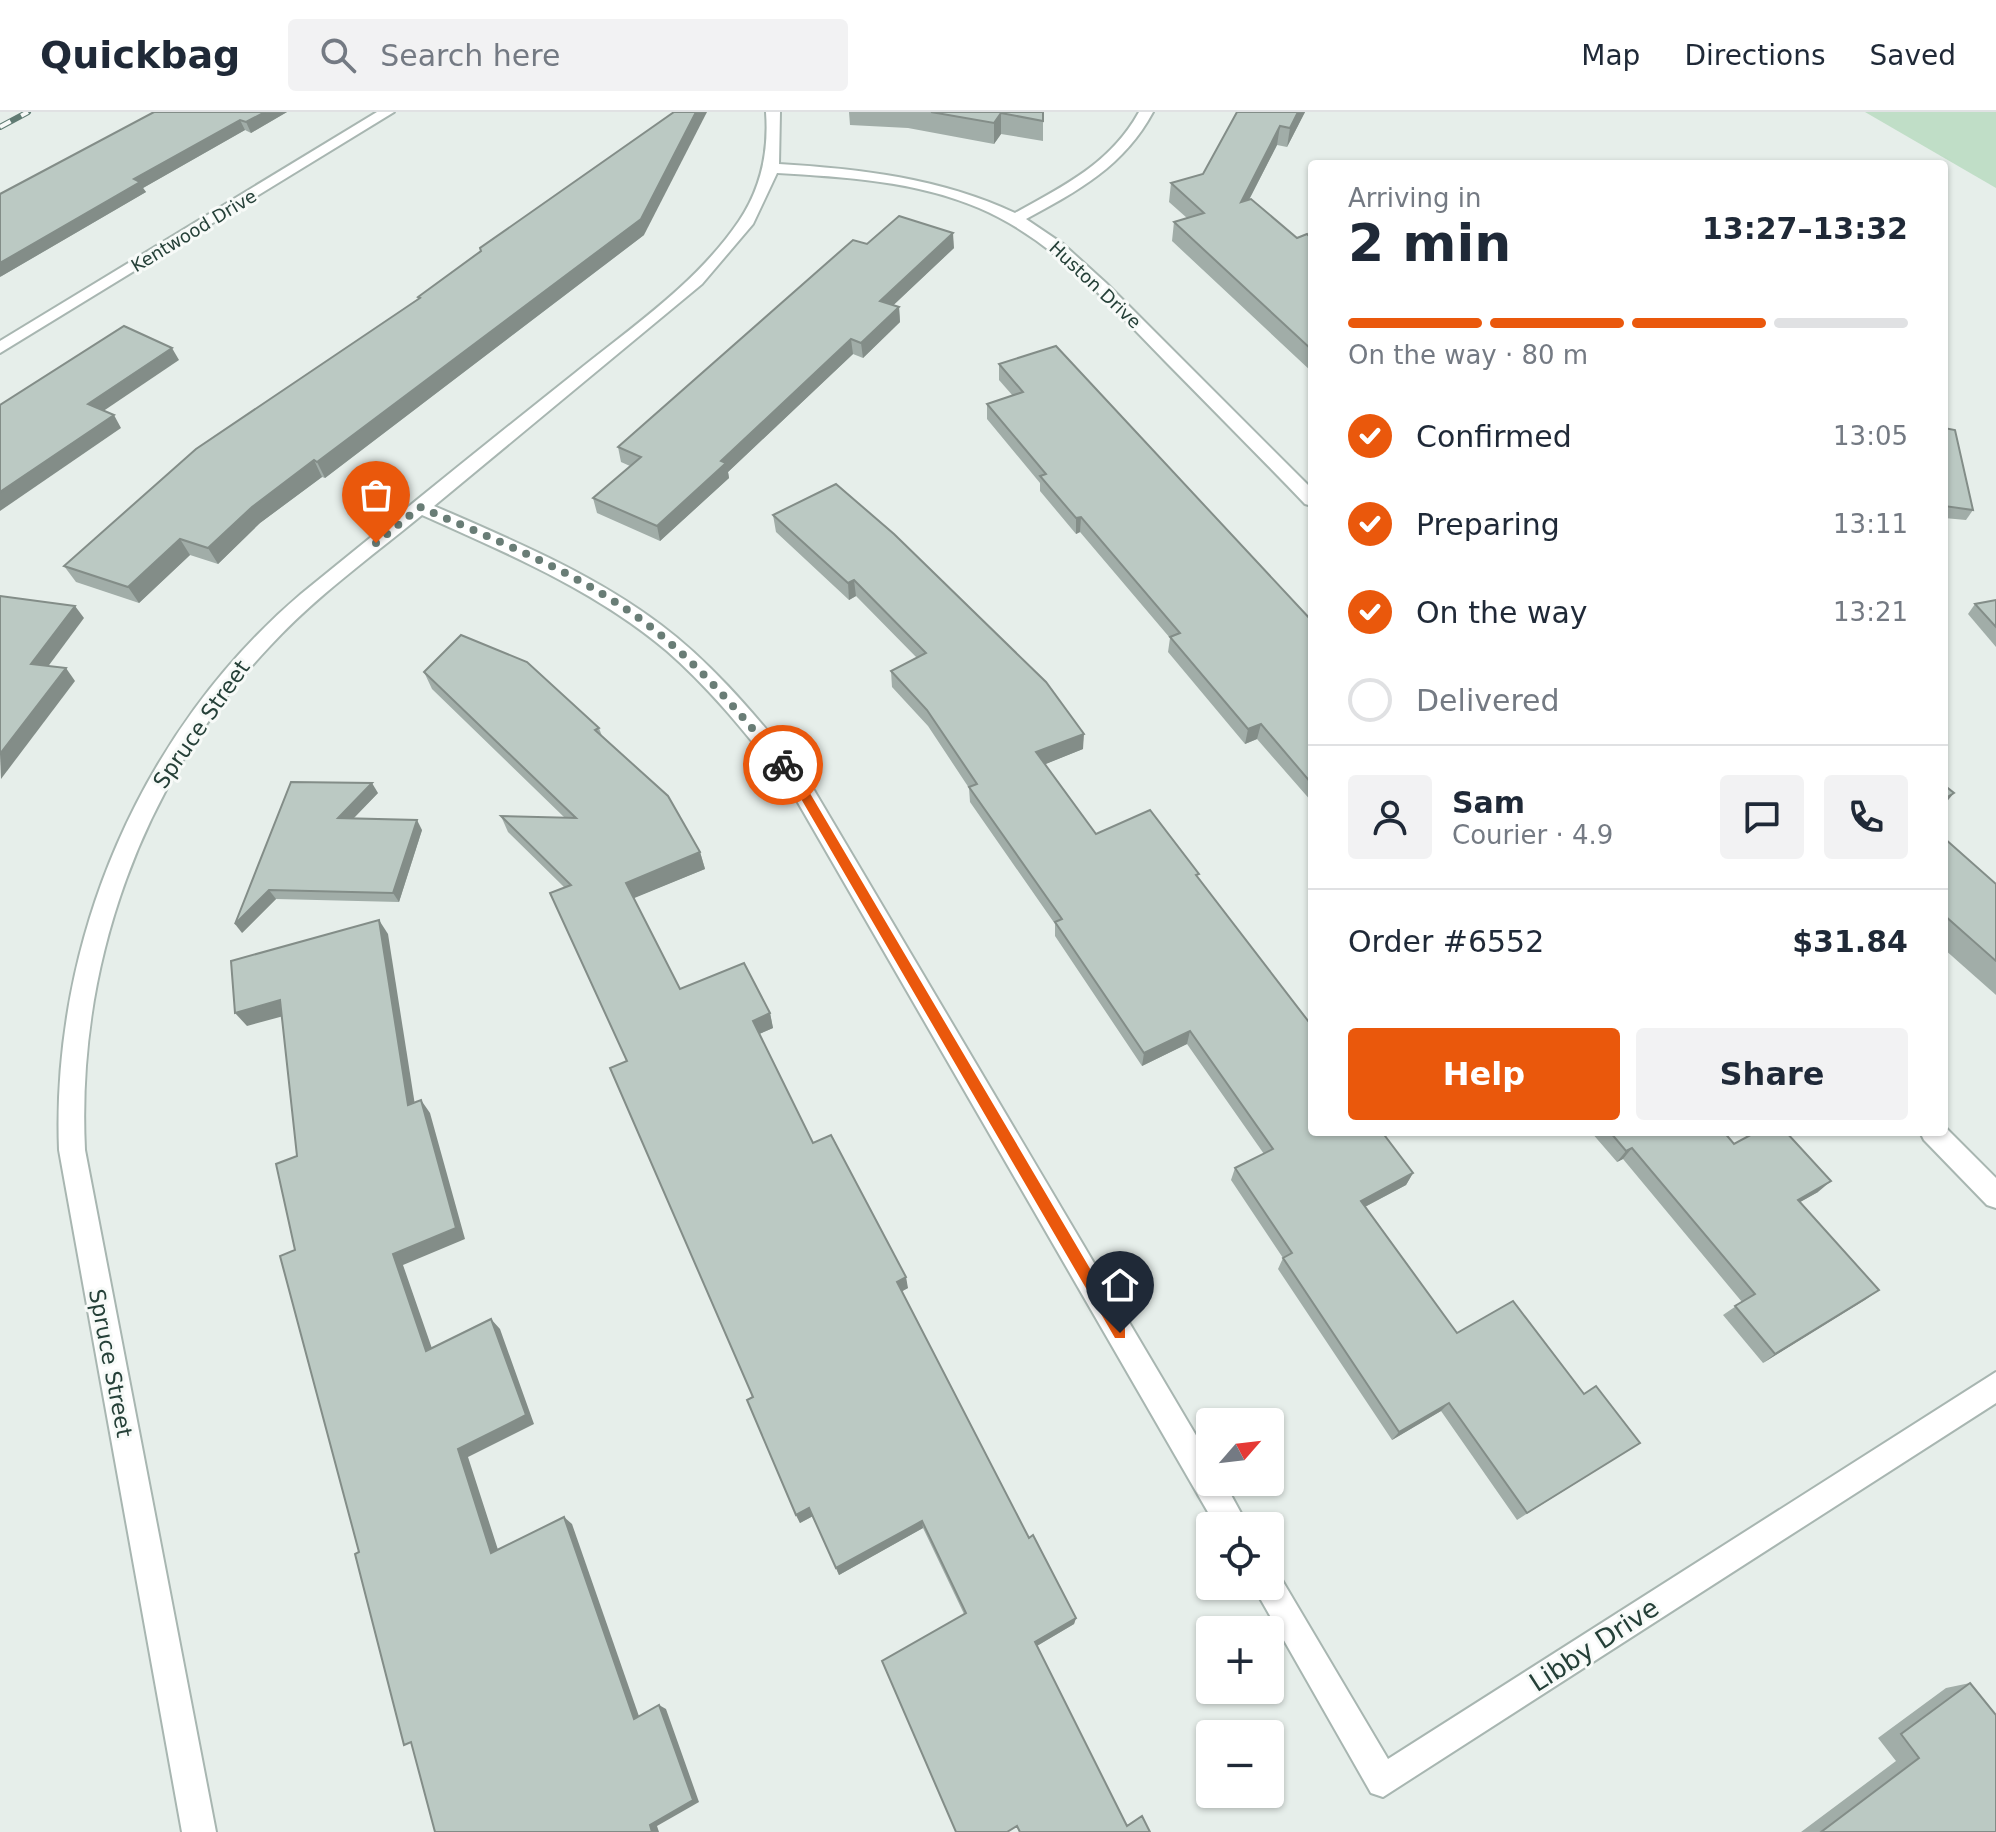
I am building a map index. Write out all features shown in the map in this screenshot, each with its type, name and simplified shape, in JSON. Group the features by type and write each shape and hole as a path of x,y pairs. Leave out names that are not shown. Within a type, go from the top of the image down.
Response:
{"street":[{"name":"Kentwood Drive","path":"0,348 387,112"},
{"name":"Spruce Street","path":"199,1832 72,1150 70,1078 79,1007 88,953 104,899 128,840 161,775 251,652 290,615 420,507 694,284 745,223 773,168 776,144 773,112"},
{"path":"1015,219 1098,173 1122,151 1146,112"},
{"name":"Huston Drive","path":"773,168 865,174 918,184 985,204 1051,241 1100,285 1308,496"},
{"path":"420,507 547,565 617,603 656,631 733,704 797,781 1225,1512"},
{"path":"1937,1136 1996,1196"},
{"name":"Libby Drive","path":"1276,1600 1383,1781 1996,1386"}],"green space":[{"path":"1865,112 1996,112 1996,188"}],"building":[{"path":"154,112 265,112 246,122 240,120 134,179 140,182 0,263 0,194"},
{"path":"674,112 696,112 641,219 317,462 314,460 252,507 208,548 180,539 128,587 64,566 196,449 420,298 481,251 480,248"},
{"path":"931,112 1043,112 1043,121 1001,113 994,123"},
{"path":"1237,112 1298,112 1290,128 1280,126 1241,202 1251,199 1297,238 1308,235 1308,346 1174,222 1204,213 1171,183 1203,174"},
{"path":"899,216 953,233 880,301 899,307 861,343 851,339 721,461 726,463 657,526 593,498 641,457 618,447 853,240 867,244"},
{"path":"124,326 172,348 88,404 114,415 0,492 0,405"},
{"path":"1056,346 1308,617 1308,779 1261,724 1248,729 1170,637 1180,633 1081,517 1076,518 1040,476 1046,474 987,404 1023,392 999,364"},
{"path":"1948,429 1955,430 1973,510 1948,507"},
{"path":"836,484 894,534 1046,682 1084,734 1036,752 1096,834 1150,810 1308,1021 1308,1136 1385,1136 1413,1173 1361,1201 1457,1333 1513,1301 1584,1394 1596,1386 1640,1443 1527,1513 1449,1403 1399,1432 1283,1258 1292,1253 1235,1168 1273,1149 1190,1031 1144,1053 1055,922 1062,919 969,787 977,784 927,710 891,671 926,653 854,580 848,583 773,515"},
{"path":"0,596 75,606 31,664 66,668 0,754"},
{"path":"1996,600 1996,627 1975,604"},
{"path":"461,635 527,662 599,728 595,730 668,796 700,852 626,883 680,989 744,963 770,1013 753,1021 813,1143 831,1135 906,1277 897,1282 1029,1538 1033,1535 1076,1618 1035,1642 1127,1826 1142,1816 1150,1832 1020,1832 1017,1826 1007,1832 956,1832 882,1661 966,1613 922,1521 836,1568 809,1508 796,1515 747,1400 753,1397 610,1068 627,1061 550,893 571,885 501,816 576,818 424,672"},
{"path":"291,782 372,783 338,818 417,820 393,893 269,890 235,924"},
{"path":"1948,842 1996,884 1996,961 1948,919"},
{"path":"379,920 408,1105 421,1100 456,1228 393,1254 426,1351 491,1319 526,1415 458,1449 491,1553 564,1517 634,1719 659,1705 693,1800 650,1825 652,1832 435,1832 411,1742 404,1745 355,1554 359,1552 280,1256 295,1250 276,1164 297,1156 280,1000 235,1013 231,961"},
{"path":"1613,1136 1727,1136 1734,1144 1749,1136 1790,1136 1831,1181 1798,1200 1879,1290 1775,1354 1735,1306 1755,1294 1632,1148 1626,1151"},
{"path":"1970,1683 1996,1715 1996,1832 1821,1832 1919,1758 1901,1734"}],"railway":[{"path":"0,127 28,112"}],"way so far":[{"path":"376,543 420,507 547,565 617,603 656,631 696,666 733,704 783,765"}],"route":[{"path":"783,765 797,781 1120,1333"}]}
